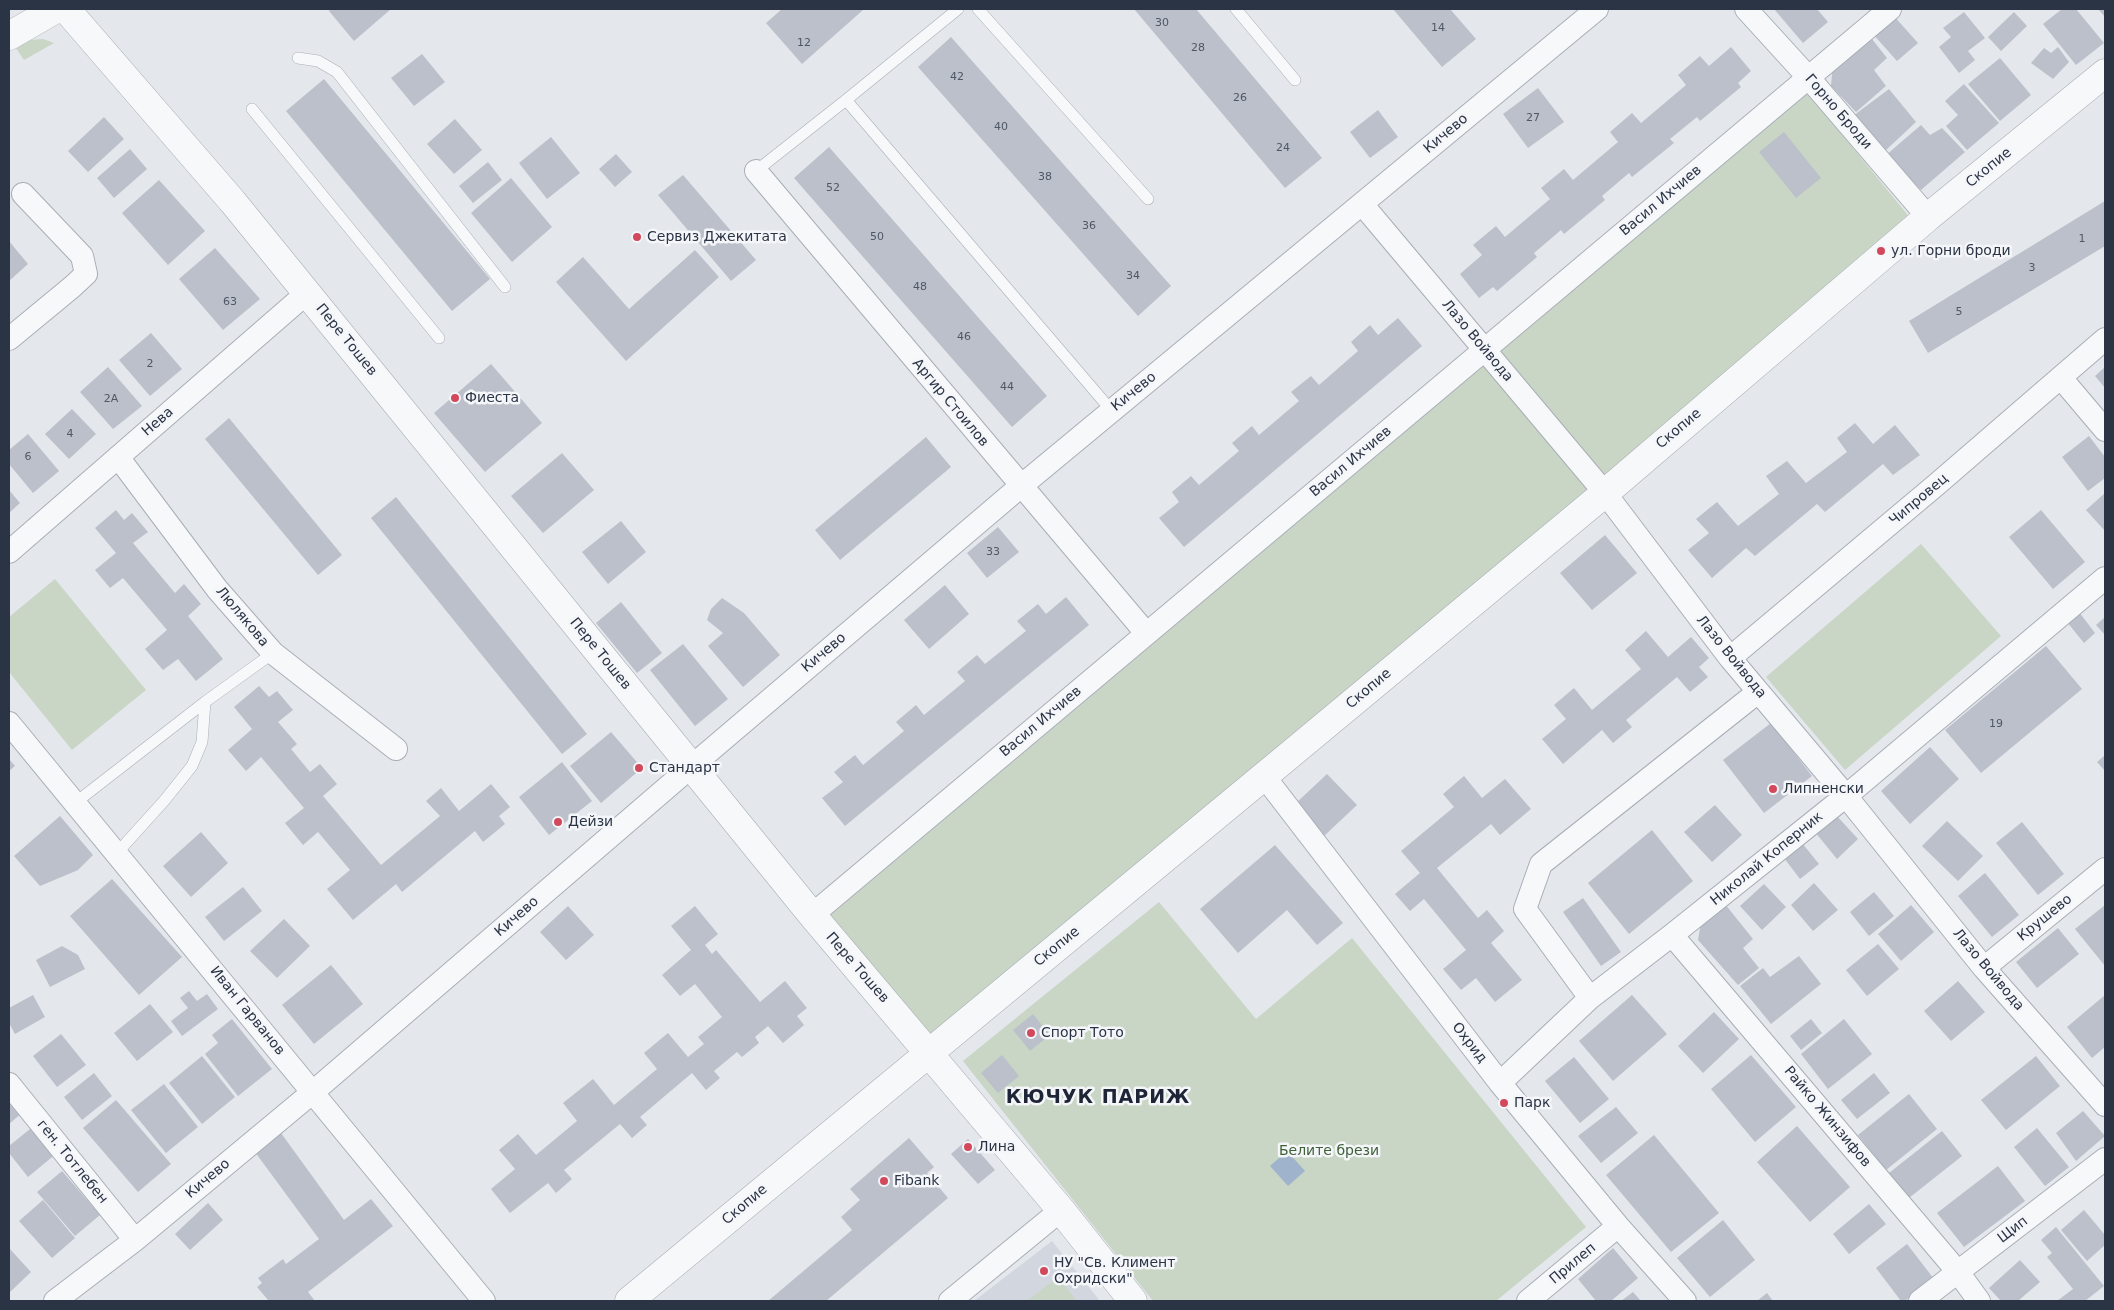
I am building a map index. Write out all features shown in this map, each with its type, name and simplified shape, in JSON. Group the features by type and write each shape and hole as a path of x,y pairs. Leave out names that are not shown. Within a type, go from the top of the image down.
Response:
{"street":[{"path":"9,36 56,9"},
{"name":"Пере Тошев","path":"66,9 308,292 812,915 1061,1210 1133,1301"},
{"name":"Кичево","path":"54,1301 135,1240 313,1092 1021,486 1597,9"},
{"name":"Горно Броди","path":"1746,9 1808,77 1928,217"},
{"name":"Васил Ихчиев","path":"812,915 1890,9"},
{"name":"Скопие","path":"629,1301 1605,493 1928,217 2105,73"},
{"name":"Аргир Стоилов","path":"756,171 1146,633"},
{"path":"9,339 86,274 82,256 23,194"},
{"name":"Лазо Войвода","path":"1362,204 1605,493 1730,658 1846,796 1984,968 2105,1105"},
{"name":"Нева","path":"9,552 308,292"},
{"name":"Чипровец","path":"1730,658 2105,339"},
{"path":"2061,378 2105,430"},
{"name":"Люлякова","path":"118,457 217,589 272,653 396,749"},
{"name":"Николай Коперник","path":"1500,1083 1590,998 1846,796 2105,578"},
{"path":"1590,998 1525,909 1541,864 1758,692"},
{"name":"Иван Гарванов","path":"9,722 484,1301"},
{"name":"Охрид","path":"1264,776 1500,1083 1618,1226 1685,1301"},
{"name":"Крушево","path":"1984,968 2105,869"},
{"name":"Райко Жинзифов","path":"1672,935 1958,1272 1979,1301"},
{"name":"ген. Тотлебен","path":"9,1084 135,1240"},
{"name":"Щип","path":"1920,1301 2105,1159"},
{"path":"950,1301 1061,1210"},
{"name":"Прилеп","path":"1528,1301 1618,1226"}],"lane":[{"path":"756,171 958,9"},
{"path":"978,9 1148,200"},
{"path":"1236,9 1295,80"},
{"path":"298,58 318,61 336,72 504,287"},
{"path":"846,100 1112,410"},
{"path":"252,109 439,338"},
{"path":"75,803 205,702 272,653"},
{"path":"116,853 164,801 192,766 202,742 205,702"}],"shaded area":[{"name":"НУ \"Св. Климент Охридски\"","path":"1052,1241 1100,1301 974,1301"}],"green space":[{"path":"43,39 54,43 24,60 14,45 28,40"},
{"path":"1808,93 1911,219 929,1039 827,918"},
{"path":"1921,544 2001,636 1845,770 1766,677"},
{"path":"55,579 146,690 72,750 9,672 9,617"},
{"name":"Белите брези","path":"1159,902 1256,1019 1352,938 1586,1227 1496,1301 1153,1301 963,1061"},
{"path":"1058,1277 1077,1301 1027,1301"}],"water":[{"path":"1287,1151 1305,1171 1288,1186 1270,1166"}],"building":[{"path":"331,9 391,9 354,41 329,11"},
{"path":"782,9 863,10 802,64 766,23"},
{"path":"1134,9 1196,9 1322,158 1285,188"},
{"path":"1393,9 1450,9 1476,39 1442,67"},
{"path":"1774,9 1817,9 1828,22 1803,43"},
{"path":"2062,9 2076,9 2104,43 2076,65 2043,24"},
{"path":"2098,9 2105,9 2105,17"},
{"path":"1964,12 1985,38 1968,51 1975,60 1959,73 1939,47 1951,37 1943,28"},
{"path":"2014,12 2027,26 2001,51 1988,37"},
{"path":"1893,15 1918,43 1897,61 1872,33"},
{"path":"1868,34 1887,58 1874,70 1886,86 1856,112 1831,86 1833,63"},
{"path":"951,37 1171,286 1138,316 918,67"},
{"path":"1731,47 1751,71 1738,83 1741,87 1700,121 1697,117 1670,139 1674,143 1632,177 1629,173 1602,196 1605,200 1564,234 1561,230 1534,253 1537,257 1497,291 1493,287 1479,298 1460,274 1482,255 1473,245 1496,226 1505,237 1550,199 1541,188 1564,169 1573,180 1618,142 1610,132 1632,113 1641,123 1686,85 1678,75 1700,56 1709,66"},
{"path":"2058,47 2069,62 2053,79 2031,63 2044,48 2051,53"},
{"path":"422,54 445,82 414,106 391,78"},
{"path":"2000,58 2031,95 2000,121 1968,84"},
{"path":"324,79 490,279 452,311 286,111"},
{"path":"1964,84 1999,123 1967,150 1946,126 1958,115 1945,101"},
{"path":"1538,88 1564,122 1528,148 1503,114"},
{"path":"1889,89 1916,122 1885,151 1853,116"},
{"path":"1378,110 1398,137 1370,158 1350,132"},
{"path":"104,117 124,139 88,172 68,151"},
{"path":"455,119 482,150 454,174 427,144"},
{"path":"1921,125 1930,135 1942,128 1965,152 1921,190 1885,156"},
{"path":"1784,132 1821,178 1796,198 1759,152"},
{"path":"551,137 580,173 547,199 519,163"},
{"path":"829,147 1047,396 1012,427 794,178"},
{"path":"130,149 147,169 114,198 97,178"},
{"path":"616,154 632,172 615,187 599,169"},
{"path":"488,162 502,180 473,203 459,186"},
{"path":"683,175 756,260 731,281 658,195"},
{"path":"511,178 552,227 512,262 471,213"},
{"path":"159,180 205,231 168,265 122,213"},
{"path":"2105,201 2105,246 1928,353 1909,321"},
{"path":"9,241 28,264 9,281"},
{"path":"215,248 260,299 223,330 179,279"},
{"path":"695,250 719,277 626,361 556,282 583,257 629,309"},
{"path":"1398,318 1422,346 1184,547 1159,518 1179,502 1172,492 1191,476 1199,485 1239,451 1232,443 1252,426 1259,435 1299,401 1291,392 1311,376 1319,385 1358,351 1351,342 1370,325 1378,335"},
{"path":"151,333 182,369 150,396 119,360"},
{"path":"491,364 542,423 485,472 434,413"},
{"path":"108,367 142,406 113,429 80,392"},
{"path":"2105,367 2105,388 2095,376"},
{"path":"72,409 96,434 69,459 45,434"},
{"path":"229,418 342,555 318,575 205,439"},
{"path":"1855,423 1873,444 1895,425 1920,455 1893,475 1883,464 1825,512 1817,504 1755,556 1746,548 1712,578 1688,550 1709,533 1696,519 1717,502 1738,526 1779,494 1766,476 1787,461 1806,483 1847,452 1837,438"},
{"path":"28,434 59,471 33,493 9,464 9,450"},
{"path":"2089,436 2105,457 2105,478 2088,491 2062,457"},
{"path":"926,437 951,467 840,560 815,530"},
{"path":"562,453 594,490 543,533 511,496"},
{"path":"9,490 20,503 9,513"},
{"path":"2105,493 2105,531 2086,510"},
{"path":"396,497 587,734 562,754 371,518"},
{"path":"116,510 124,520 132,513 148,532 133,543 175,593 184,584 201,604 188,616 223,659 196,681 178,659 163,670 145,649 167,630 123,578 110,588 95,570 116,553 95,528"},
{"path":"2041,510 2085,562 2053,589 2009,537"},
{"path":"621,521 646,552 608,584 582,552"},
{"path":"998,527 1019,552 987,578 967,553"},
{"path":"1605,535 1637,573 1592,610 1560,573"},
{"path":"945,585 969,614 929,649 904,620"},
{"path":"1066,597 1089,625 845,826 822,798 843,782 834,772 855,755 863,765 904,731 896,722 916,705 924,715 965,681 957,672 977,655 985,664 1026,631 1017,621 1038,604 1046,614"},
{"path":"722,598 744,613 780,655 743,687 708,646 723,633 707,620 711,609"},
{"path":"621,602 662,653 637,673 596,623"},
{"path":"2079,612 2095,633 2084,643 2067,622"},
{"path":"2105,617 2105,635 2096,625"},
{"path":"1646,631 1668,657 1691,637 1709,658 1699,667 1708,677 1690,692 1677,677 1626,720 1632,727 1613,743 1602,730 1563,764 1542,739 1566,719 1554,705 1574,688 1592,710 1641,669 1625,650"},
{"path":"683,644 728,699 695,726 650,670"},
{"path":"2046,646 2082,689 1981,773 1945,730"},
{"path":"259,686 269,697 277,691 293,710 278,722 297,744 291,749 310,772 320,764 337,784 323,796 381,865 440,816 426,801 441,788 459,811 491,784 510,807 499,816 505,824 483,842 475,831 402,892 396,884 353,920 327,889 350,870 318,832 303,845 285,823 304,808 261,757 246,771 228,750 252,729 234,707"},
{"path":"1771,723 1812,776 1764,813 1723,760"},
{"path":"611,732 642,768 601,803 570,766"},
{"path":"1930,747 1959,779 1910,824 1881,791"},
{"path":"2105,755 2105,771 2097,762"},
{"path":"9,759 15,766 9,771"},
{"path":"562,762 592,801 549,835 519,797"},
{"path":"1327,774 1357,805 1324,836 1295,804"},
{"path":"1464,776 1482,798 1505,779 1531,809 1500,835 1491,824 1437,868 1478,918 1487,910 1504,931 1491,943 1522,980 1495,1002 1476,978 1461,990 1443,969 1466,950 1424,899 1410,911 1395,894 1420,873 1401,851 1454,807 1443,794"},
{"path":"1715,805 1742,835 1712,862 1684,832"},
{"path":"1836,815 1858,839 1837,859 1815,832"},
{"path":"60,816 93,855 78,870 40,886 14,856"},
{"path":"1947,821 1983,856 1958,881 1922,846"},
{"path":"2022,822 2064,874 2038,895 1996,843"},
{"path":"1652,830 1693,881 1629,934 1588,883"},
{"path":"201,832 228,863 191,897 163,866"},
{"path":"1802,843 1819,864 1800,879 1784,858"},
{"path":"1275,845 1343,923 1317,945 1287,910 1238,953 1200,909"},
{"path":"1985,873 2019,915 1992,937 1958,896"},
{"path":"112,879 182,957 139,995 70,916"},
{"path":"1814,883 1838,910 1813,931 1791,905"},
{"path":"1764,884 1786,907 1762,930 1740,906"},
{"path":"243,887 262,911 224,941 205,917"},
{"path":"1874,892 1894,916 1869,936 1850,912"},
{"path":"1583,898 1621,952 1601,966 1563,912"},
{"path":"1725,904 1753,939 1743,948 1759,968 1738,985 1698,940 1701,922"},
{"path":"1911,905 1934,932 1901,961 1878,934"},
{"path":"2105,905 2105,966 2075,929"},
{"path":"568,906 594,935 566,960 540,932"},
{"path":"695,906 718,934 705,945 712,954 716,950 760,1002 785,981 807,1008 797,1016 804,1025 783,1043 768,1026 755,1037 759,1043 742,1057 737,1052 714,1071 720,1078 706,1090 692,1073 640,1117 647,1125 632,1138 620,1124 564,1170 572,1179 556,1193 548,1183 510,1213 491,1189 515,1169 499,1150 518,1134 536,1155 577,1121 563,1103 593,1079 614,1105 657,1069 644,1053 668,1033 688,1057 704,1044 698,1037 722,1017 695,984 680,996 662,975 691,950 671,926"},
{"path":"284,919 310,946 277,978 250,951"},
{"path":"2058,928 2079,954 2037,988 2016,962"},
{"path":"1878,944 1899,969 1867,996 1846,970"},
{"path":"62,946 78,955 85,969 50,987 36,960"},
{"path":"1799,956 1821,984 1771,1024 1740,986 1763,968 1770,977"},
{"path":"331,965 363,1004 314,1044 282,1005"},
{"path":"1958,981 1985,1012 1951,1041 1924,1011"},
{"path":"189,991 197,1001 207,994 218,1009 182,1036 171,1021 188,1008 180,998"},
{"path":"33,995 45,1017 15,1034 9,1023 9,1008"},
{"path":"1632,995 1667,1034 1613,1081 1579,1041"},
{"path":"2105,995 2105,1047 2092,1058 2067,1027"},
{"path":"150,1004 173,1032 137,1061 114,1033"},
{"path":"1714,1012 1739,1039 1703,1073 1678,1046"},
{"name":"Спорт Тото","path":"1033,1014 1050,1035 1030,1051 1013,1030"},
{"path":"232,1019 272,1069 238,1096 205,1054 218,1043 212,1035"},
{"path":"1811,1019 1822,1033 1801,1050 1790,1036"},
{"path":"1844,1019 1872,1054 1828,1089 1801,1054"},
{"path":"61,1034 86,1065 57,1087 33,1056"},
{"path":"1002,1055 1019,1076 998,1093 981,1073"},
{"path":"1751,1055 1796,1107 1755,1142 1711,1089"},
{"path":"202,1056 235,1097 202,1124 169,1083"},
{"path":"2036,1056 2060,1086 2006,1130 1981,1100"},
{"path":"1574,1057 1609,1099 1580,1123 1545,1081"},
{"path":"94,1073 112,1096 82,1120 64,1097"},
{"path":"1874,1073 1890,1093 1857,1119 1841,1100"},
{"path":"164,1084 198,1127 166,1153 131,1110"},
{"path":"1909,1094 1937,1129 1886,1170 1858,1135"},
{"path":"9,1097 23,1112 9,1124"},
{"path":"116,1100 171,1164 138,1192 83,1128"},
{"path":"1616,1107 1638,1133 1601,1163 1578,1136"},
{"path":"2083,1111 2105,1136 2076,1161 2056,1133"},
{"path":"35,1125 57,1153 28,1177 9,1153 9,1146"},
{"path":"1797,1126 1850,1187 1810,1222 1757,1162"},
{"path":"2037,1128 2069,1167 2045,1186 2014,1147"},
{"path":"1942,1131 1962,1156 1909,1198 1889,1173"},
{"path":"281,1133 344,1220 371,1199 393,1226 308,1292 315,1301 269,1301 257,1287 262,1283 258,1278 283,1259 286,1264 319,1239 255,1152"},
{"path":"1654,1135 1719,1213 1671,1252 1606,1175"},
{"path":"909,1138 934,1167 927,1173 948,1198 826,1301 768,1301 852,1230 841,1217 860,1200 850,1189"},
{"path":"968,1139 995,1170 978,1184 951,1154"},
{"path":"1998,1166 2025,1201 1964,1247 1937,1213"},
{"path":"62,1171 100,1215 75,1236 37,1192"},
{"path":"43,1200 75,1238 52,1258 19,1221"},
{"path":"208,1203 223,1220 190,1250 175,1234"},
{"path":"1869,1204 1886,1224 1849,1254 1833,1234"},
{"path":"2084,1210 2105,1235 2105,1245 2087,1261 2061,1230"},
{"path":"1723,1220 1755,1260 1710,1297 1677,1258"},
{"path":"2056,1227 2104,1286 2085,1301 2057,1301 2073,1289 2047,1257 2052,1253 2041,1240"},
{"path":"1907,1244 1934,1279 1905,1301 1901,1301 1876,1268"},
{"path":"9,1248 31,1272 9,1293"},
{"path":"1613,1248 1638,1278 1611,1301 1596,1301 1578,1279"},
{"path":"2020,1260 2040,1282 2018,1301 2001,1301 1989,1288"},
{"path":"1633,1292 1641,1301 1621,1301"},
{"path":"1767,1293 1773,1301 1757,1301"}],"place":[{"name":"Сервиз Джекитата","path":"637,237"},
{"name":"ул. Горни броди","path":"1881,251"},
{"name":"Фиеста","path":"455,398"},
{"name":"Стандарт","path":"639,768"},
{"name":"Липненски","path":"1773,789"},
{"name":"Дейзи","path":"558,822"},
{"name":"Спорт Тото","path":"1031,1033"},
{"name":"Парк","path":"1504,1103"},
{"name":"Лина","path":"968,1147"},
{"name":"Fibank","path":"884,1181"},
{"name":"НУ \"Св. Климент Охридски\"","path":"1044,1271"}],"district":[{"name":"КЮЧУК ПАРИЖ","path":"1098,1098"}]}
